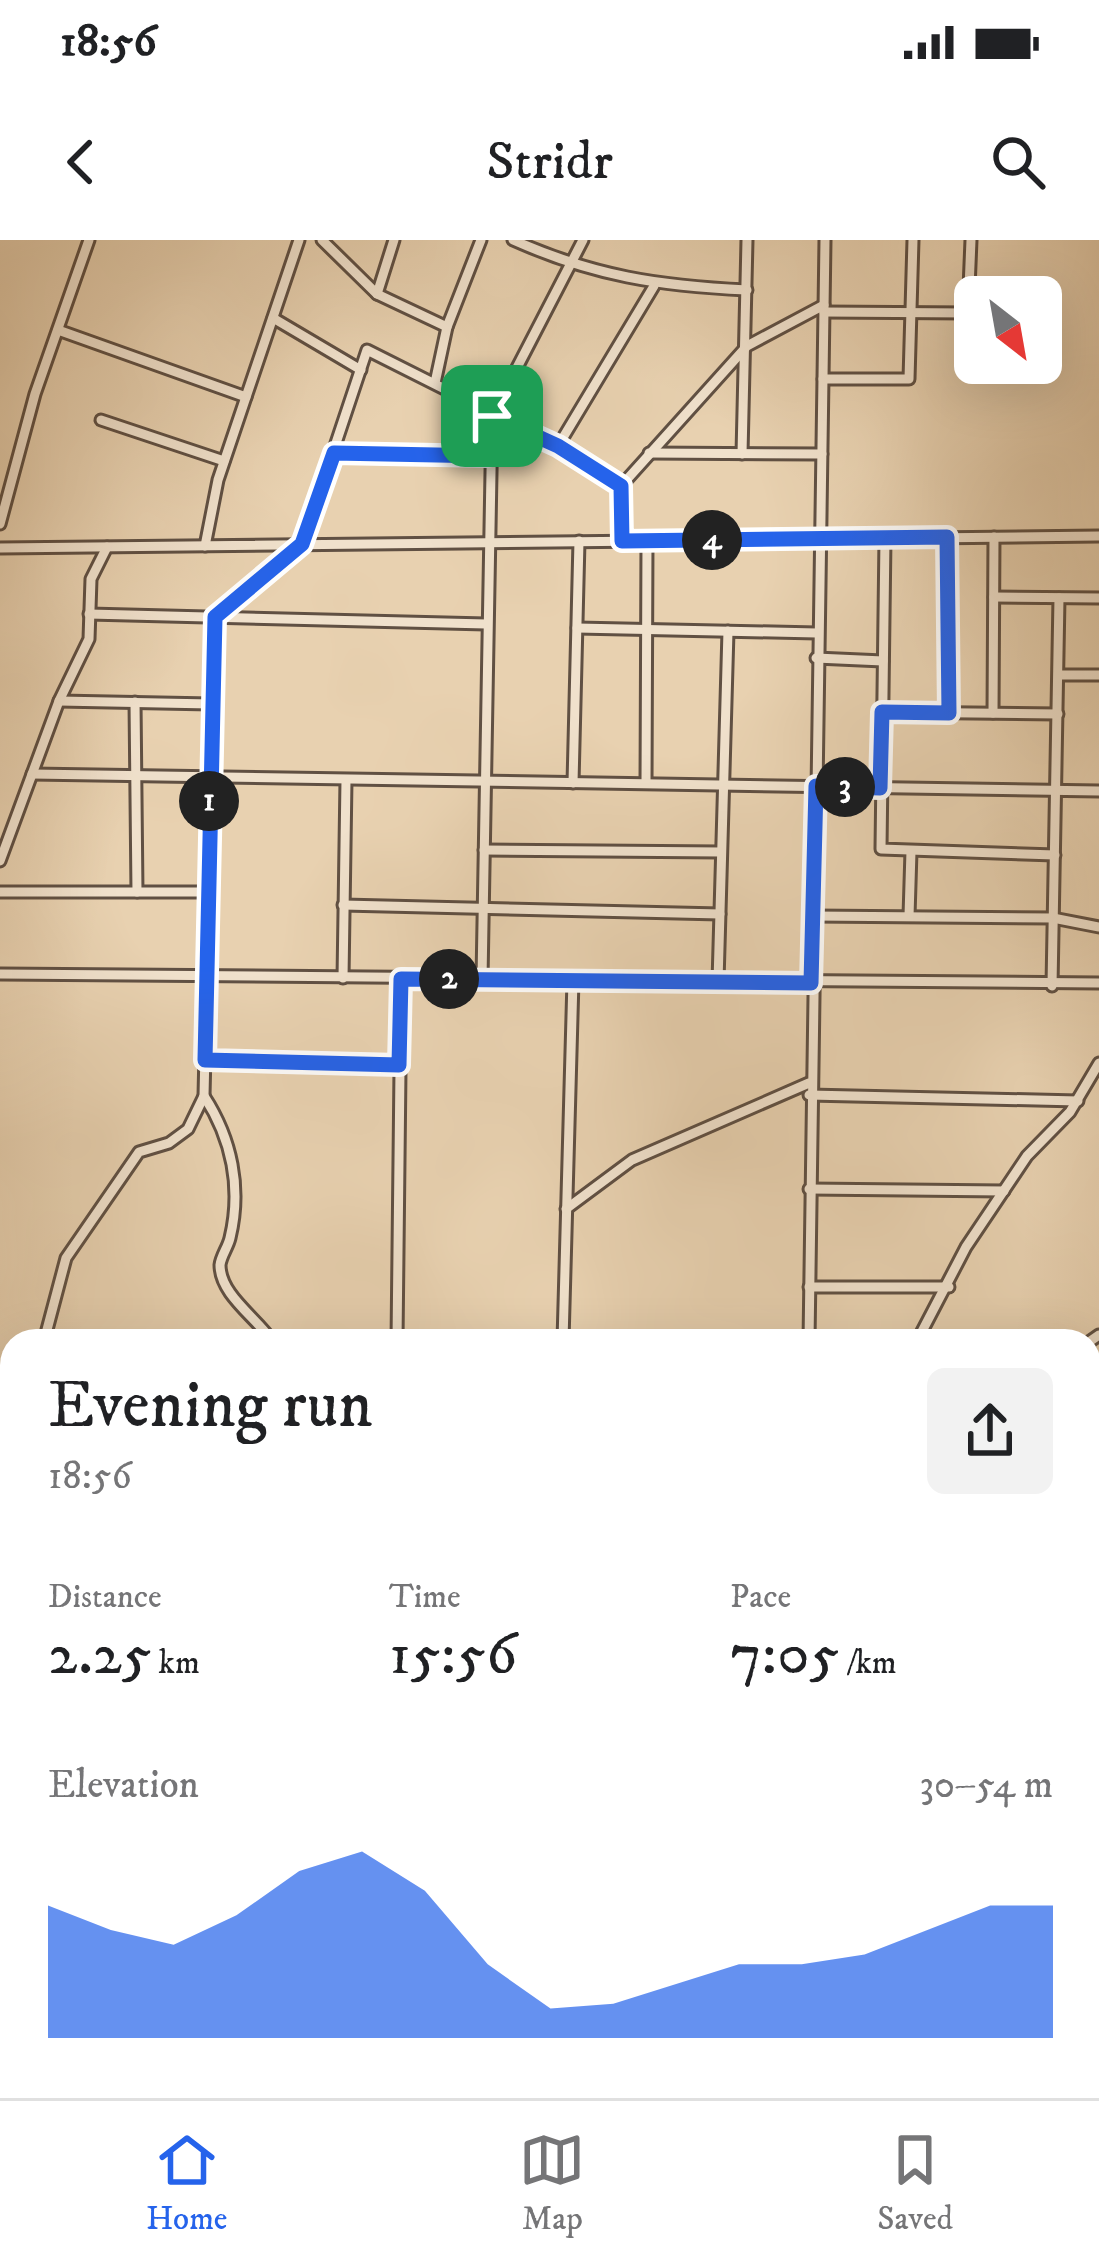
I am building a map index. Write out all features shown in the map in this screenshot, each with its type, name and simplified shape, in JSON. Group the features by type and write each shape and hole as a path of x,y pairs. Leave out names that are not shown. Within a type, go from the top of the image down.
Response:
{"street":[{"path":"0,524 89,240"},
{"path":"205,546 224,461 299,240"},
{"path":"322,240 377,294 447,327"},
{"path":"377,294 394,240"},
{"path":"435,383 447,327 481,240"},
{"path":"513,240 571,266 654,286 747,290"},
{"path":"482,980 486,542 492,416 583,240"},
{"path":"742,454 747,240"},
{"path":"809,1329 825,240"},
{"path":"823,379 909,380 913,240"},
{"path":"622,541 621,486 747,346 824,309 968,313 971,240"},
{"path":"558,446 654,286"},
{"path":"273,318 361,370"},
{"path":"58,330 246,398"},
{"path":"47,1329 66,1258 139,1152 169,1143 188,1129 204,1096 215,617 302,544 367,350 558,446 621,486"},
{"path":"101,420 224,461"},
{"path":"334,453 488,456"},
{"path":"649,453 821,454"},
{"path":"0,548 1099,536"},
{"path":"947,537 949,713"},
{"path":"994,537 994,713"},
{"path":"885,538 878,843 888,853 1055,855"},
{"path":"646,783 647,541"},
{"path":"573,783 579,542"},
{"path":"0,861 59,700 88,639 91,579 107,547"},
{"path":"994,597 1099,598"},
{"path":"1052,986 1059,598"},
{"path":"89,614 486,624"},
{"path":"577,628 817,632"},
{"path":"718,982 728,631"},
{"path":"816,658 883,661"},
{"path":"1060,675 1099,675"},
{"path":"59,700 211,704"},
{"path":"136,703 137,892"},
{"path":"882,712 1058,715"},
{"path":"32,774 1099,791"},
{"path":"343,978 346,780"},
{"path":"484,850 722,852"},
{"path":"909,916 911,851"},
{"path":"0,892 208,892"},
{"path":"344,905 720,914"},
{"path":"813,916 1053,918 1099,927"},
{"path":"0,974 1099,983"},
{"path":"397,1329 401,979"},
{"path":"563,1329 573,980"},
{"path":"205,1060 399,1065"},
{"path":"924,1329 966,1247 1027,1156 1078,1101 1099,1063"},
{"path":"566,1209 632,1160 809,1089 1078,1101"},
{"path":"204,1096 221,1122 236,1179 230,1238 220,1264 226,1287 262,1329"},
{"path":"809,1189 1004,1191"},
{"path":"809,1287 949,1287"}],"route":[{"path":"492,416 558,446 621,486 622,541 947,537 949,713 882,712 880,788 816,786 811,983 401,979 399,1065 205,1060 215,617 302,544 334,453 488,456 492,416"}]}
